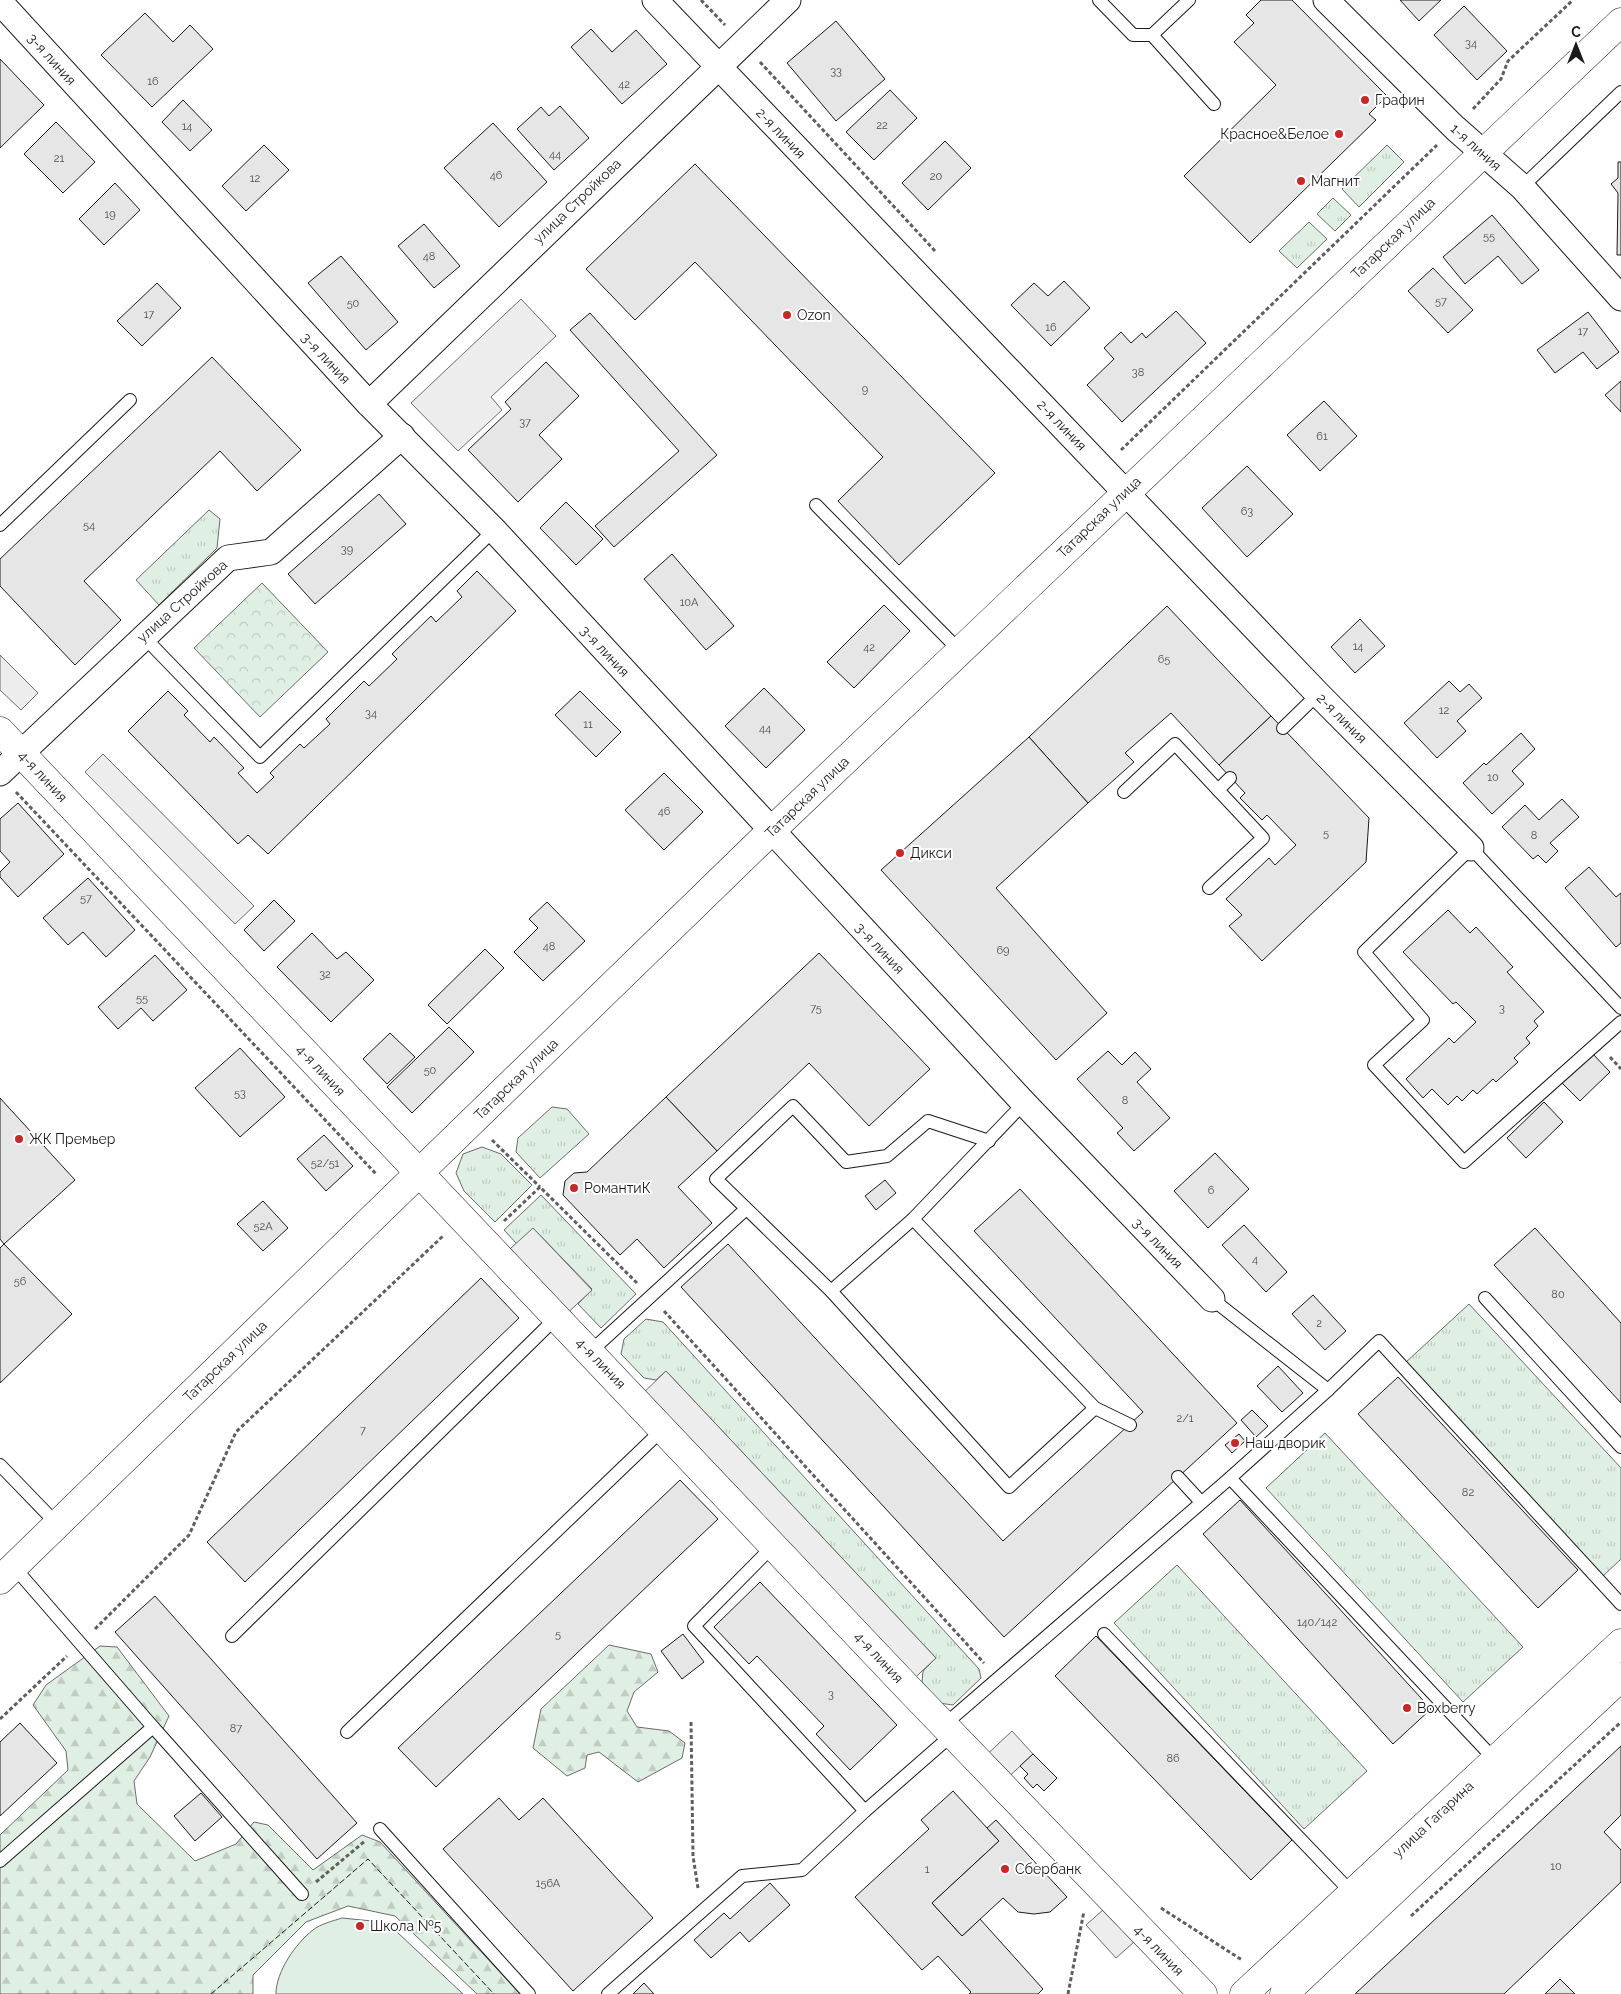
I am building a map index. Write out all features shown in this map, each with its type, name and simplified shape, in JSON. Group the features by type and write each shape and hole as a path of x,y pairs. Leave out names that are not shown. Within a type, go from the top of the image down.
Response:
{"street":[{"name":"2-я линия","path":"655,0 717,66 1111,459 1318,694 1470,848"},
{"name":"улица Стройкова","path":"369,404 717,66 788,0"},
{"name":"1-я линия","path":"1326,0 1454,128 1522,187 1621,298"},
{"name":"3-я линия","path":"0,2 369,404 494,530 771,832 1024,1103 1212,1299"},
{"name":"Татарская улица","path":"7,1574 771,832 1134,484 1621,22"},
{"name":"улица Стройкова","path":"0,773 228,558 272,552 402,436"},
{"name":"4-я линия","path":"0,731 948,1730 1203,1994"},
{"name":"улица Гагарина","path":"1244,1994 1621,1643"},
{"name":"улица Гагарина","path":"1284,1994 1621,1678"}],"lane":[{"path":"1099,0 1133,35 1152,35 1189,0"},
{"path":"1152,35 1214,104"},
{"path":"1522,187 1621,92"},
{"path":"0,525 130,400"},
{"path":"816,505 960,651"},
{"path":"144,636 260,757 494,530"},
{"path":"1283,728 1318,694"},
{"path":"1124,792 1175,744 1263,838 1209,888"},
{"path":"1218,790 1230,778"},
{"path":"1621,1008 1470,848 1364,952 1423,1020 1374,1065 1464,1162 1621,1022"},
{"path":"831,1291 913,1219 1024,1103"},
{"path":"989,1140 928,1121 887,1156 846,1162 793,1106 716,1179 831,1291 1009,1487 1095,1408"},
{"path":"590,1352 746,1209"},
{"path":"913,1219 1095,1408 1130,1425"},
{"path":"1485,1298 1621,1447"},
{"path":"1212,1299 1328,1390"},
{"path":"232,1636 557,1317"},
{"path":"608,1994 742,1876 802,1870 865,1812 998,1678 1230,1478 1328,1390 1379,1341 1621,1604"},
{"path":"347,1732 663,1428"},
{"path":"0,1466 58,1525"},
{"path":"1178,1477 1201,1502"},
{"path":"1230,1478 1496,1760"},
{"path":"774,1546 694,1626 865,1812"},
{"path":"7,1574 81,1644 302,1894"},
{"path":"1104,1634 1353,1894"},
{"path":"0,1861 153,1727"},
{"path":"380,1829 529,1994"}],"path":[{"path":"701,0 938,254"},
{"path":"1111,459 1454,128 1501,79 1508,61 1573,0"},
{"path":"1111,459 1113,444"},
{"path":"1111,459 1134,484"},
{"path":"473,1121 651,1297 998,1678"},
{"path":"484,1241 540,1187"},
{"path":"0,1719 81,1644 189,1535 236,1432 443,1235"},
{"path":"691,1722 693,1856 702,1910"},
{"path":"1406,1921 1621,1722"},
{"path":"302,1894 380,1829"},
{"path":"1068,1994 1086,1902"},
{"path":"1158,1906 1242,1960"}],"green space":[{"path":"1387,145 1404,162 1359,207 1342,189"},
{"path":"1333,198 1351,215 1335,231 1317,214"},
{"path":"1309,222 1327,239 1297,268 1279,251"},
{"path":"209,510 220,519 217,548 159,605 136,580"},
{"path":"262,583 328,652 260,717 194,648"},
{"path":"552,1107 567,1109 589,1134 540,1178 516,1152 518,1138"},
{"path":"482,1147 501,1154 532,1185 495,1222 464,1191 456,1173 463,1154"},
{"path":"541,1195 636,1294 601,1328 578,1304 592,1289 533,1228 517,1244 504,1230"},
{"path":"1469,1304 1621,1468 1621,1559 1602,1577 1405,1363"},
{"path":"646,1319 663,1322 979,1669 981,1678 953,1705 939,1703 922,1682 923,1671 936,1658 666,1371 656,1380 644,1378 621,1354 624,1339"},
{"path":"1325,1433 1523,1647 1463,1702 1266,1488"},
{"path":"1177,1565 1367,1771 1304,1829 1114,1623"},
{"path":"609,1645 651,1654 658,1672 634,1692 627,1711 637,1727 669,1731 685,1743 682,1758 638,1782 599,1752 587,1755 585,1768 567,1776 533,1748 541,1709"},
{"path":"100,1646 117,1647 169,1716 150,1757 134,1781 137,1804 195,1861 236,1844 254,1822 268,1825 313,1870 362,1835 380,1842 520,1994 477,1994 395,1916 348,1906 306,1922 253,1975 253,1994 0,1994 0,1835 68,1770 66,1751 33,1705 46,1685"},
{"path":"342,1918 372,1921 397,1932 463,1994 276,1994 279,1977 283,1968 293,1951 306,1936 316,1928"}],"shaded area":[{"path":"521,299 556,336 491,397 502,410 458,451 411,403"},
{"path":"0,655 38,693 21,710 0,690"},
{"path":"103,754 254,906 235,924 85,772"},
{"path":"533,1228 592,1290 560,1320 500,1258"},
{"path":"666,1371 936,1658 906,1686 636,1400"},
{"path":"1012,1731 1033,1754 1001,1784 979,1762"},
{"path":"1113,1901 1143,1934 1116,1958 1086,1925"}],"building":[{"path":"1261,0 1292,0 1387,96 1369,114 1376,120 1250,243 1184,176 1276,85 1234,42 1254,23 1246,15"},
{"path":"1400,0 1441,0 1419,21"},
{"path":"1464,6 1507,51 1477,80 1434,35"},
{"path":"145,13 173,42 190,25 213,49 152,107 101,55"},
{"path":"836,21 885,79 836,121 787,63"},
{"path":"591,29 612,52 636,30 667,64 622,104 571,47"},
{"path":"0,59 44,105 0,148"},
{"path":"890,90 917,118 874,160 846,132"},
{"path":"183,100 212,130 190,151 162,122"},
{"path":"560,106 589,138 554,170 517,129 541,107 549,116"},
{"path":"56,122 95,162 63,193 24,154"},
{"path":"493,123 547,182 499,227 444,168"},
{"path":"945,141 971,168 928,210 902,183"},
{"path":"264,145 289,170 246,211 222,186"},
{"path":"1618,162 1621,162 1621,255 1617,255 1618,193 1611,184 1618,178"},
{"path":"695,164 995,473 899,565 838,501 883,457 695,262 635,320 586,269"},
{"path":"115,183 140,210 104,245 79,219"},
{"path":"1492,215 1539,270 1522,284 1498,256 1465,284 1443,257"},
{"path":"424,224 460,266 434,288 398,246"},
{"path":"341,256 398,322 366,350 308,283"},
{"path":"1433,268 1473,310 1448,333 1408,291"},
{"path":"1064,281 1090,308 1051,346 1011,305 1034,283 1048,296"},
{"path":"157,283 181,308 142,346 117,321"},
{"path":"1176,311 1206,343 1122,422 1087,385 1114,359 1104,348 1121,332 1131,343 1142,333 1146,338"},
{"path":"1588,312 1619,352 1597,369 1583,352 1555,373 1537,350"},
{"path":"590,313 717,455 614,547 595,526 679,451 570,330"},
{"path":"212,357 301,450 257,491 220,451 84,581 121,620 75,665 0,586 0,559"},
{"path":"546,362 579,396 539,435 562,459 518,502 468,450 511,409 505,402"},
{"path":"1621,381 1621,412 1605,395"},
{"path":"1324,401 1357,436 1320,471 1287,435"},
{"path":"1247,466 1293,514 1247,557 1202,508"},
{"path":"379,494 406,524 315,604 288,574"},
{"path":"566,502 603,539 576,565 540,528"},
{"path":"672,554 734,626 706,650 644,579"},
{"path":"477,571 516,611 268,854 248,835 238,844 128,731 168,691 188,711 184,715 210,742 214,737 244,768 238,773 257,793 274,777 270,773 300,744 304,748 330,724 326,719 364,681 369,686 397,659 392,654 431,616 436,622 462,597 457,591"},
{"path":"884,605 910,631 854,688 827,662"},
{"path":"1167,606 1271,716 1219,765 1171,713 1125,753 1134,762 1088,803 1029,737"},
{"path":"1360,619 1385,646 1355,673 1331,647"},
{"path":"1449,681 1460,692 1469,684 1482,698 1457,721 1466,731 1437,758 1404,723"},
{"path":"764,688 805,730 766,768 725,726"},
{"path":"580,691 621,732 596,757 555,715"},
{"path":"1271,716 1369,818 1366,862 1262,961 1229,926 1242,915 1226,899 1269,858 1275,865 1296,845 1267,815 1262,820 1240,798 1245,793 1219,765"},
{"path":"1521,733 1535,749 1512,771 1524,784 1492,814 1463,783"},
{"path":"1029,737 1088,803 996,888 1107,1013 1056,1060 881,870"},
{"path":"664,773 703,812 664,850 625,810"},
{"path":"1562,799 1579,817 1550,843 1558,851 1546,863 1538,855 1533,859 1502,827 1525,805 1539,820"},
{"path":"18,803 64,854 18,897 0,877 0,872 10,862 0,851 0,819"},
{"path":"1589,867 1616,897 1621,893 1621,943 1616,947 1565,888"},
{"path":"88,878 135,930 106,957 83,932 68,945 43,918"},
{"path":"274,900 295,921 264,951 244,930"},
{"path":"547,902 585,941 543,981 514,952 538,928 529,919"},
{"path":"1448,910 1470,933 1476,927 1513,967 1507,972 1544,1012 1534,1021 1538,1026 1526,1038 1530,1043 1514,1058 1518,1062 1496,1082 1493,1079 1477,1094 1473,1090 1462,1101 1457,1096 1448,1105 1432,1089 1423,1098 1406,1079 1449,1038 1454,1043 1476,1022 1456,1002 1453,1004 1403,952"},
{"path":"312,933 337,959 346,952 374,980 331,1022 277,967"},
{"path":"485,949 504,968 447,1024 428,1005"},
{"path":"819,953 930,1069 869,1126 809,1063 717,1151 666,1097"},
{"path":"155,955 187,990 153,1021 141,1008 118,1029 98,1007"},
{"path":"449,1027 474,1052 412,1113 387,1087"},
{"path":"390,1033 415,1057 387,1084 363,1059"},
{"path":"240,1048 285,1097 240,1137 195,1088"},
{"path":"1108,1051 1122,1065 1135,1052 1151,1069 1137,1082 1170,1118 1134,1151 1117,1133 1123,1128 1077,1079"},
{"path":"1592,1053 1610,1072 1580,1101 1561,1082"},
{"path":"666,1097 717,1151 678,1187 712,1223 664,1268 637,1239 620,1255 563,1195 565,1181 574,1173 587,1172"},
{"name":"ЖК Премьер","path":"0,1098 75,1180 4,1244 0,1239"},
{"path":"1544,1102 1563,1122 1526,1158 1507,1138"},
{"path":"324,1135 353,1166 326,1191 297,1159"},
{"path":"1215,1153 1249,1189 1208,1228 1174,1191"},
{"path":"885,1180 896,1193 876,1210 865,1196"},
{"path":"1020,1189 1237,1423 1004,1637 681,1287 728,1244 1003,1541 1143,1412 974,1231"},
{"path":"263,1201 288,1228 263,1251 237,1224"},
{"path":"1244,1225 1287,1272 1266,1292 1222,1245"},
{"path":"1535,1228 1621,1323 1621,1403 1494,1265"},
{"path":"4,1244 72,1314 0,1383 0,1248"},
{"path":"481,1278 519,1318 245,1582 207,1542"},
{"path":"1313,1295 1346,1331 1325,1350 1292,1314"},
{"path":"1278,1366 1303,1393 1282,1412 1257,1386"},
{"path":"1398,1377 1578,1570 1538,1608 1358,1414"},
{"path":"1252,1410 1268,1426 1256,1437 1241,1420"},
{"name":"Наш дворик","path":"1239,1434 1245,1441 1232,1453 1225,1445"},
{"path":"680,1480 718,1519 436,1787 398,1748"},
{"path":"1240,1500 1431,1709 1393,1744 1203,1534"},
{"path":"760,1582 897,1725 850,1770 816,1734 824,1726 757,1656 749,1664 714,1627"},
{"path":"155,1596 357,1823 317,1859 115,1632"},
{"path":"683,1634 704,1662 682,1679 661,1651"},
{"path":"1096,1636 1292,1840 1251,1880 1055,1676"},
{"path":"20,1723 57,1763 0,1816 0,1742"},
{"path":"1621,1746 1621,1815 1604,1832 1621,1850 1621,1882 1504,1994 1355,1994"},
{"path":"1033,1754 1057,1778 1044,1791 1037,1784 1033,1788 1024,1778 1028,1774 1020,1766"},
{"path":"953,1791 999,1841 932,1903 962,1936 980,1919 1043,1989 1038,1994 969,1994 971,1992 938,1956 922,1970 855,1897 929,1829 921,1820"},
{"path":"201,1793 222,1817 195,1841 174,1816"},
{"path":"499,1798 519,1820 543,1798 653,1918 573,1991 443,1849"},
{"name":"Сбербанк","path":"996,1820 1067,1897 1050,1912 1034,1914 1018,1912 1003,1898 962,1936 932,1903 999,1841 987,1828"},
{"path":"770,1883 790,1905 749,1942 740,1932 711,1958 694,1940 724,1913 730,1919"},
{"path":"1560,1979 1575,1994 1545,1994"},
{"path":"644,1983 654,1994 633,1994"}],"fence":[{"path":"211,1994 368,1859 494,1994"}],"place":[{"name":"Графин","path":"1365,100"},
{"name":"Красное&Белое","path":"1339,134"},
{"name":"Магнит","path":"1301,181"},
{"name":"Ozon","path":"787,315"},
{"name":"Дикси","path":"900,853"},
{"name":"ЖК Премьер","path":"19,1139"},
{"name":"РомантиК","path":"574,1188"},
{"name":"Наш дворик","path":"1235,1443"},
{"name":"Boxberry","path":"1407,1708"},
{"name":"Сбербанк","path":"1005,1869"},
{"name":"Школа №5","path":"360,1926"}]}
